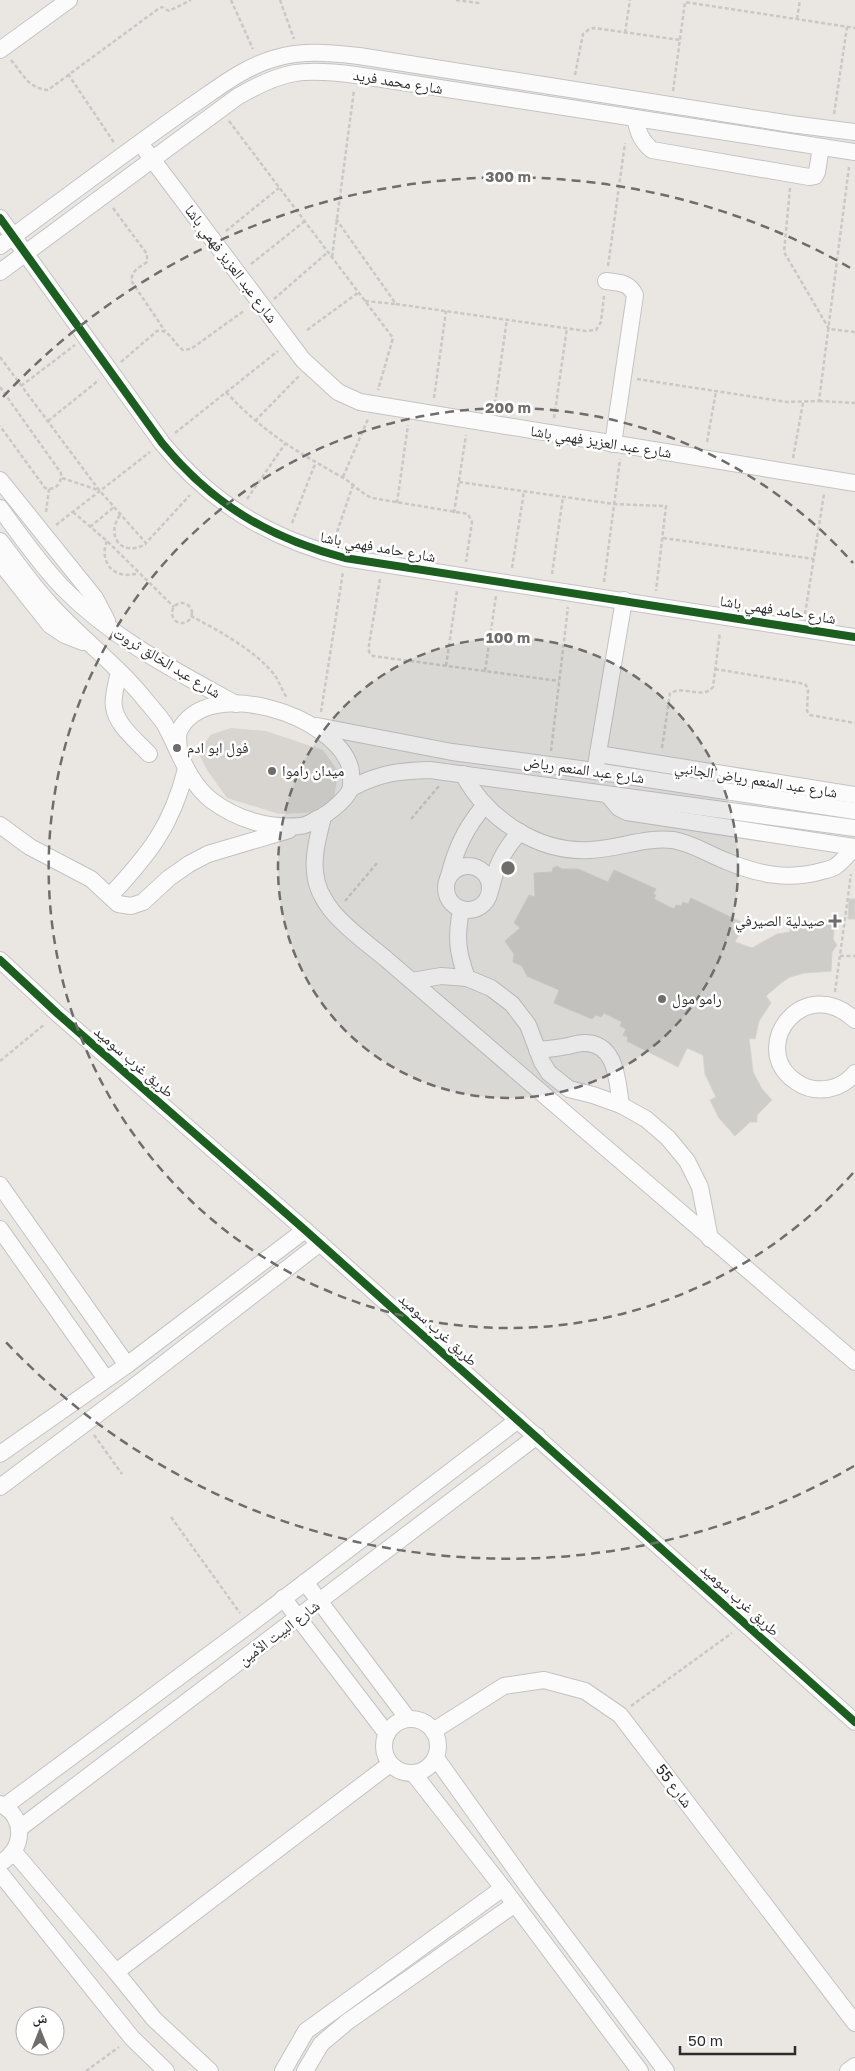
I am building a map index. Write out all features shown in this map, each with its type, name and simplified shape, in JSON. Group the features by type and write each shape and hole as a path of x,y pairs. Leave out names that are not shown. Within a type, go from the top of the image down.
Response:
{"street":[{"path":"1,49 70,0"},
{"name":"شارع محمد فريد","path":"0,246 139,143 231,79 259,64 299,52 324,52 359,56 855,132"},
{"name":"شارع محمد فريد","path":"0,272 220,109 259,84 300,71 323,71 356,75 853,151"},
{"path":"632,118 643,143 652,150 809,177 815,176 817,172 821,147"},
{"name":"شارع عبد العزيز فهمي باشا","path":"139,143 308,366 338,392 360,402 374,405 855,483"},
{"name":"شارع حامد فهمي باشا","path":"0,218 162,444 182,468 237,513 285,539 338,556 855,637"},
{"path":"606,281 626,284 632,288 635,295 623,377 618,445"},
{"path":"0,480 43,536 95,598 111,630"},
{"name":"شارع عبد الخالق ثروت","path":"0,508 64,589 111,630 154,658 236,704"},
{"name":"شارع عبد الخالق ثروت","path":"0,541 49,603 143,696 163,722 180,753"},
{"path":"0,562 50,625 65,635 95,649"},
{"path":"624,600 595,771 600,793 627,812 855,847"},
{"path":"119,672 114,700 115,712 120,722 149,754"},
{"path":"0,825 30,847 91,879 118,904 125,906 138,905 170,878 208,854 301,826 322,817 338,805 351,788 350,767 337,745 316,726 281,710 247,704 215,705 192,715 179,732 180,753 186,769 210,799 235,814 255,823 301,826"},
{"name":"شارع عبد المنعم رياض","path":"316,726 410,745 595,771 851,802"},
{"name":"شارع عبد المنعم رياض الجانبي","path":"598,754 660,764 851,802"},
{"path":"110,896 143,861 165,826 179,795 186,769"},
{"name":"شارع عبد المنعم رياض","path":"351,788 372,777 397,771 457,773 855,828"},
{"path":"457,773 485,805 506,824 532,839 560,848 590,850 646,840 673,840 700,848 724,860 756,872 782,876 809,875 835,867 855,847"},
{"path":"485,805 461,838 454,857 446,884 448,900 454,906 461,910 470,911 484,904 500,858 520,832"},
{"path":"690,822 691,805"},
{"path":"322,817 315,854 314,871 318,890 328,906 534,1087 855,1362"},
{"path":"449,876 454,870 462,866 478,868 485,873 491,888"},
{"path":"461,910 457,942 460,960 467,978"},
{"name":"طريق غرب سوميد","path":"0,960 58,1014 537,1436 855,1722"},
{"path":"412,981 441,976 467,978 491,988 512,1004 528,1025 542,1062 549,1073 569,1088 621,1105 646,1119 668,1138 687,1161 700,1187 710,1239"},
{"path":"853,1079 837,1087 823,1090 797,1083 787,1074 779,1055 779,1035 785,1023 794,1013 813,1005 834,1005 846,1011 855,1020"},
{"path":"537,1050 554,1049 582,1043 596,1045 607,1052 614,1063 621,1105"},
{"path":"534,1087 549,1073"},
{"path":"0,1186 117,1372"},
{"path":"0,1229 131,1389"},
{"path":"0,1454 117,1372 305,1230"},
{"path":"0,1487 131,1389 320,1243"},
{"name":"شارع البيت الأمين","path":"3,1805 249,1625 518,1420"},
{"name":"شارع البيت الأمين","path":"20,1828 537,1436"},
{"path":"305,1582 408,1719"},
{"path":"283,1598 387,1734"},
{"name":"شارع 55","path":"433,1730 504,1686 544,1680 585,1691 620,1715 855,2023"},
{"path":"408,1719 422,1721 433,1730 438,1744 436,1758 427,1769 414,1774 401,1772 390,1764 384,1750 387,1734 396,1724 408,1719"},
{"path":"436,1758 528,1887 666,2071"},
{"path":"116,1972 390,1764"},
{"path":"414,1774 510,1897 640,2071"},
{"path":"0,1863 14,1852 20,1837 20,1828 17,1820 3,1805"},
{"path":"14,1852 154,2019 210,2071"},
{"path":"0,1873 132,2038 166,2071"},
{"path":"283,2071 306,2031 528,1887"},
{"path":"305,2071 321,2044 510,1897"},
{"path":"848,2071 855,2066"}],"path":[{"path":"1,49 32,86 38,90 48,90 158,9 162,7 169,11 173,10 191,0"},
{"path":"231,0 259,64"},
{"path":"280,0 299,52"},
{"path":"456,0 472,3 480,0"},
{"path":"625,33 630,0"},
{"path":"797,19 800,0"},
{"path":"671,105 685,2 855,28"},
{"path":"832,129 847,27"},
{"path":"572,89 583,34 588,30 594,28 680,40"},
{"path":"68,74 123,155"},
{"path":"332,257 356,75"},
{"path":"220,109 393,338 374,405 342,477"},
{"path":"365,301 567,328 596,330 601,322 632,118"},
{"path":"819,401 853,151"},
{"path":"792,174 784,252 829,329"},
{"path":"214,241 279,188"},
{"path":"103,195 147,254 147,262 133,272 132,282 166,332 184,350 191,348 261,304 328,252"},
{"path":"336,219 396,304"},
{"path":"239,274 305,222"},
{"path":"307,330 359,292"},
{"path":"431,415 446,311"},
{"path":"492,424 507,320"},
{"path":"552,434 567,328"},
{"path":"829,329 855,332"},
{"path":"48,421 157,331 166,332"},
{"path":"21,386 86,337"},
{"path":"43,536 99,490 162,444 289,341"},
{"path":"0,357 99,490 146,544"},
{"path":"255,421 308,366"},
{"path":"623,377 804,403 819,401 855,403"},
{"path":"0,387 61,473 62,478 58,486 45,488 0,426"},
{"path":"705,459 716,391"},
{"path":"226,392 255,421 284,444 315,464 342,477 372,498 468,514 471,518 446,666"},
{"path":"791,472 804,403"},
{"path":"397,503 409,411"},
{"path":"454,513 469,421"},
{"path":"237,513 284,444"},
{"path":"602,596 614,504 618,445"},
{"path":"285,539 315,464"},
{"path":"62,478 99,490"},
{"path":"803,628 826,478"},
{"path":"459,482 614,504 666,506 654,604"},
{"path":"120,515 114,523 116,540 122,546 130,549 139,548 146,544 200,484"},
{"path":"316,726 338,556 353,485"},
{"path":"485,671 524,491"},
{"path":"550,588 563,496"},
{"path":"90,527 114,507"},
{"path":"73,512 107,541 174,607"},
{"path":"663,538 814,559"},
{"path":"107,541 104,554 105,560 113,571 126,575 138,573"},
{"path":"382,563 369,652 373,656 559,681"},
{"path":"549,764 569,592"},
{"path":"181,603 188,605 192,612 191,616 186,622 178,621 173,615 174,607 181,603"},
{"path":"191,616 233,638 268,668 276,678 296,718"},
{"path":"660,764 670,693 678,689 709,692 713,687 722,616"},
{"path":"715,669 806,685 808,690 807,711 810,716 855,723"},
{"path":"410,819 457,773"},
{"path":"834,1005 855,847"},
{"path":"334,912 378,862"},
{"path":"840,956 855,956"},
{"path":"0,1061 58,1014"},
{"path":"85,1424 122,1474"},
{"path":"171,1517 249,1625"},
{"path":"620,1715 746,1623"},
{"path":"86,2071 132,2038"}],"shaded area":[{"name":"ميدان راموا","path":"231,728 266,731 323,750 338,771 334,800 321,812 279,814 227,798 207,770 199,754 210,735"}],"building":[{"name":"رامو مول","path":"557,866 562,869 578,869 608,882 614,870 656,889 653,894 656,895 654,899 674,909 676,905 681,906 683,902 688,904 691,898 745,924 735,942 752,948 777,934 790,932 790,924 835,920 833,939 837,945 832,952 831,971 804,973 790,977 781,983 766,996 771,1003 759,1021 755,1039 749,1038 753,1072 762,1089 772,1100 757,1115 757,1122 750,1122 735,1136 719,1118 710,1100 716,1097 705,1074 703,1055 687,1048 678,1067 627,1041 628,1037 623,1035 626,1029 620,1026 622,1022 604,1013 601,1017 596,1015 592,1019 554,1003 559,990 527,976 522,966 513,962 514,954 505,941 520,928 514,923 529,895 535,897 534,873 552,872 553,868"},
{"path":"849,899 855,899 855,919 848,919"}],"cycle path":[{"path":"0,218 162,443 201,484 222,501 267,529 317,550 345,558 855,637"},
{"path":"0,960 58,1014 305,1230 855,1722"}],"place":[{"name":"فول ابو ادم","path":"177,748"},
{"name":"ميدان راموا","path":"272,771"},
{"name":"صيدلية الصيرفي","path":"835,921"},
{"name":"رامو مول","path":"662,999"}]}
